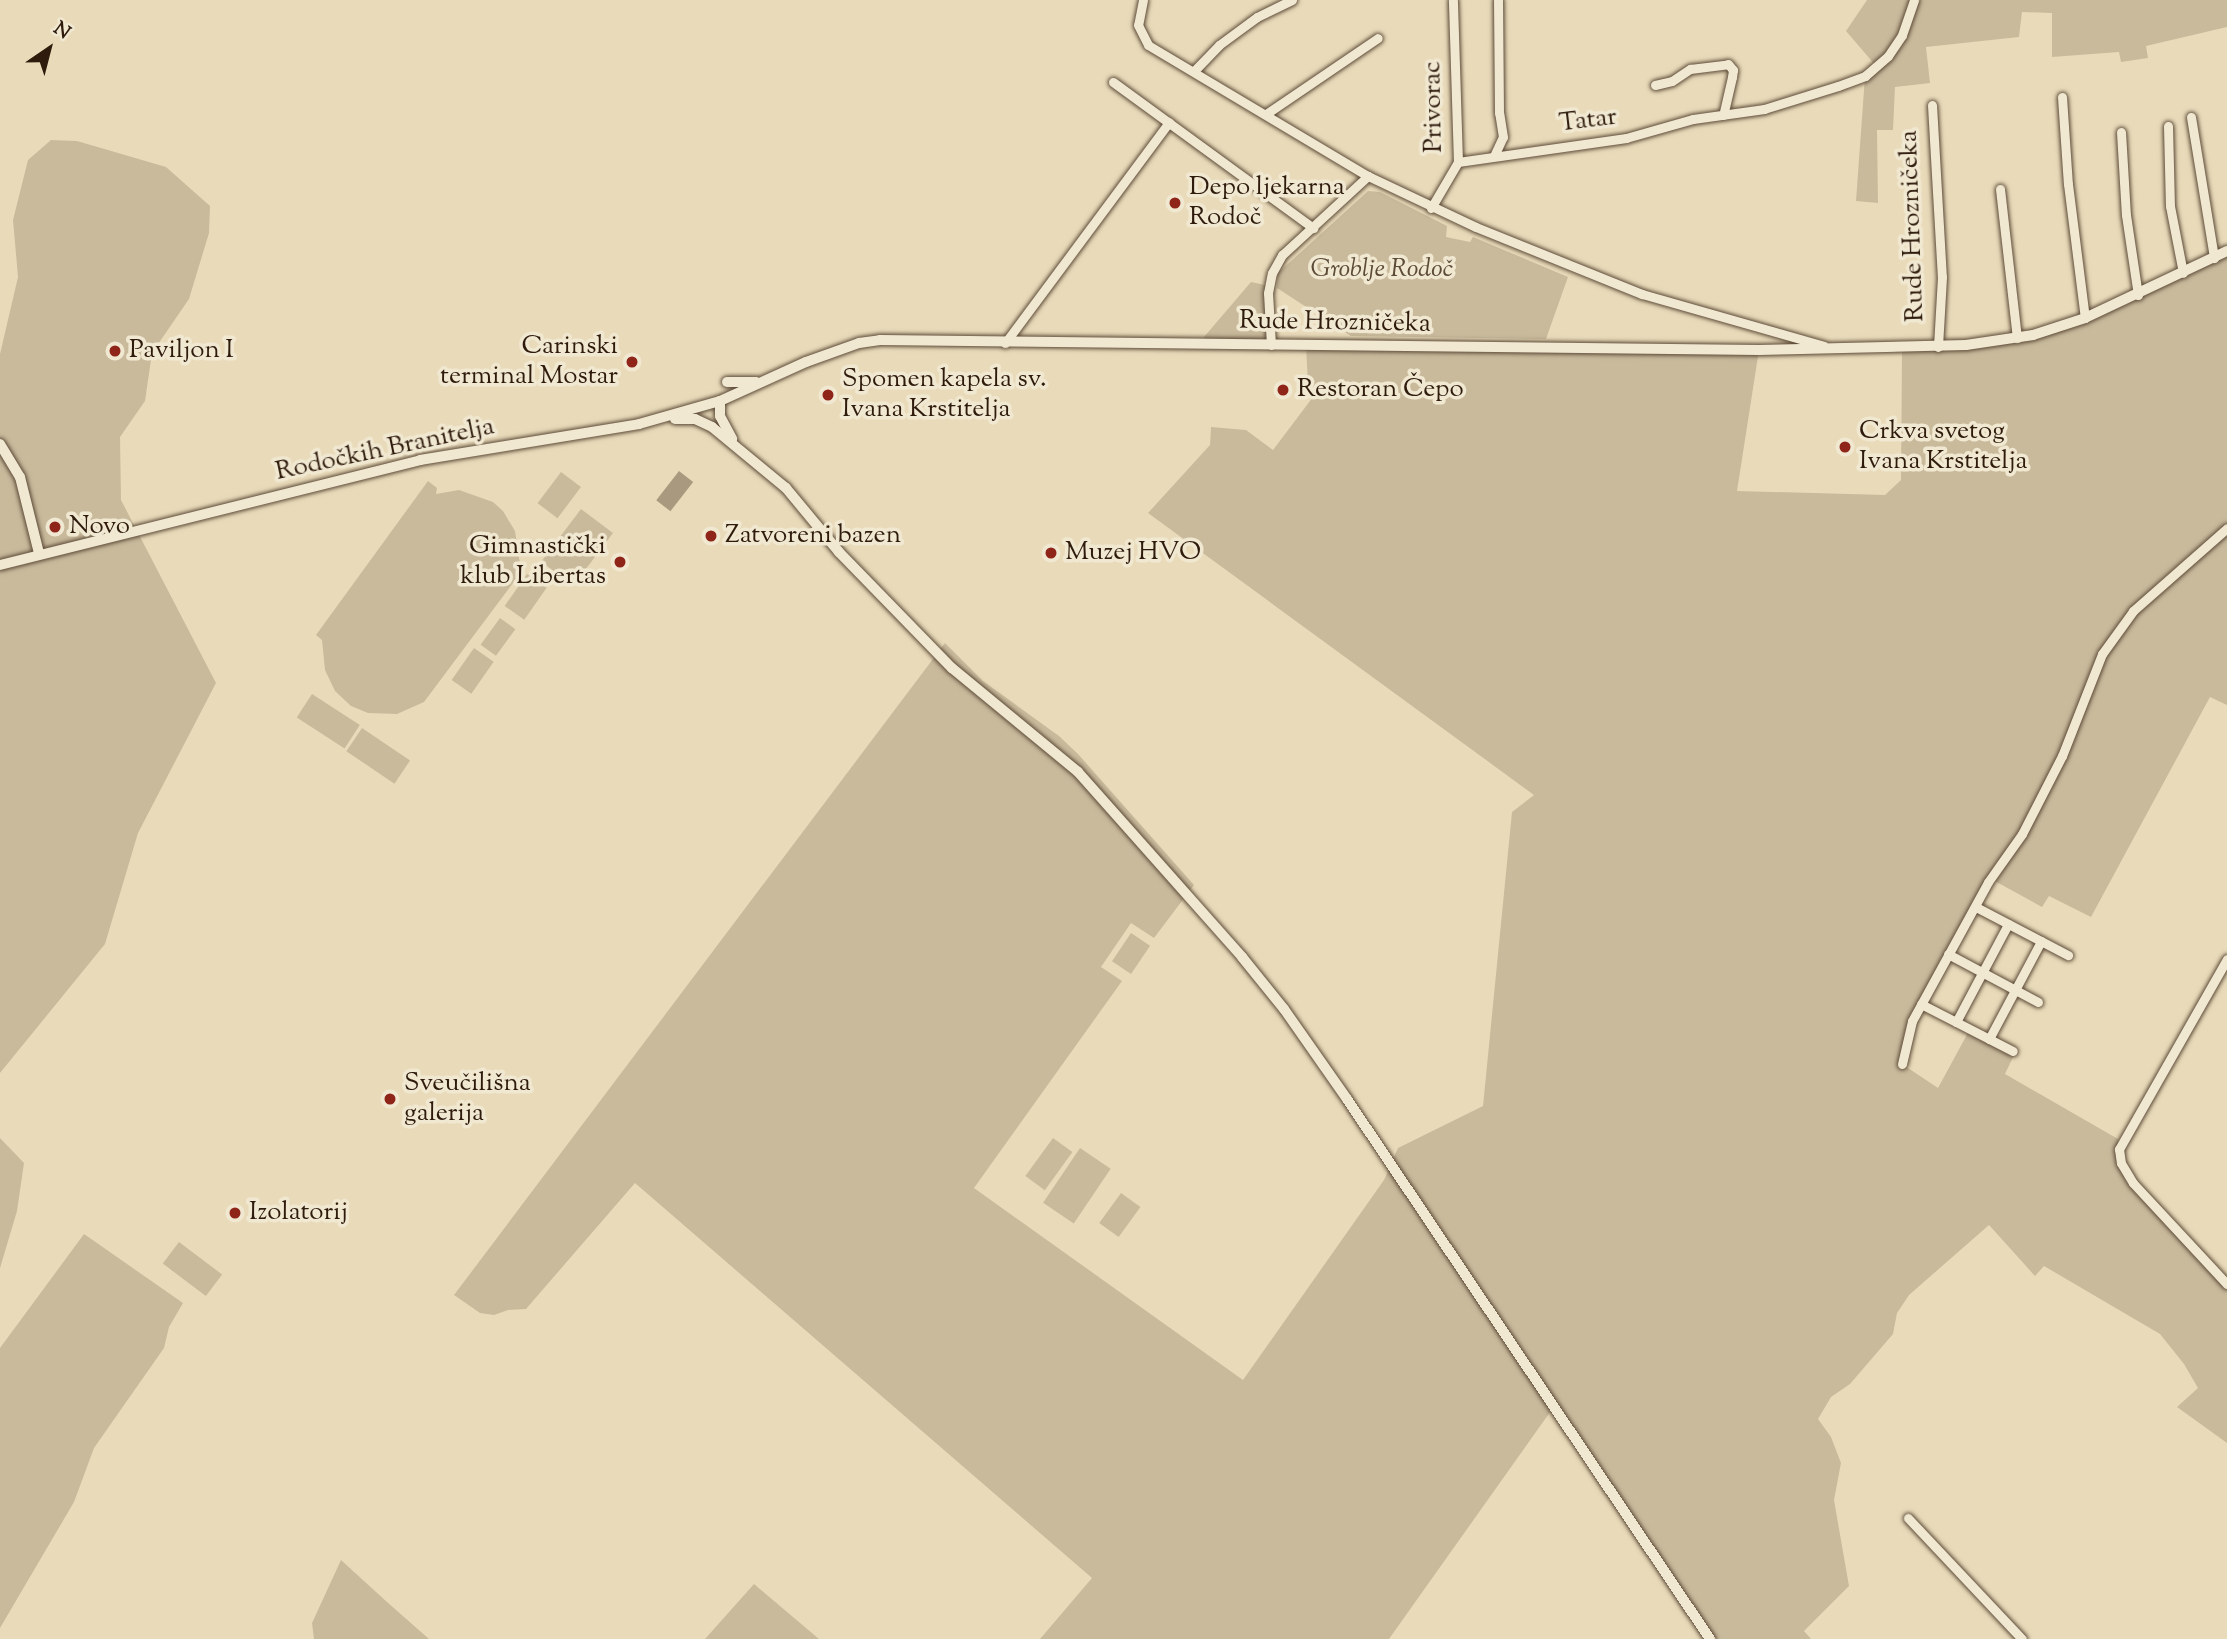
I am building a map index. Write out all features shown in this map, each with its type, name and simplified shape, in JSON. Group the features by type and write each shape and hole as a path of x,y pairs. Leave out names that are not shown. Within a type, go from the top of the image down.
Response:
{"street":[{"path":"1143,0 1138,25 1143,39 1367,176 1431,208 1642,294 1828,347"},
{"path":"1194,71 1219,45 1257,17 1292,0"},
{"name":"Privorac","path":"1431,208 1458,162 1453,0"},
{"path":"1494,156 1503,137 1499,113 1498,0"},
{"name":"Tatar","path":"1458,162 1626,138 1693,119 1764,109 1865,76 1888,56 1902,34 1914,0"},
{"path":"1266,114 1378,38"},
{"path":"1656,85 1672,80 1690,69 1728,64 1732,77 1723,115"},
{"path":"1114,82 1313,228"},
{"path":"2062,97 2068,184 2084,318"},
{"name":"Rude Hrozničeka","path":"1932,105 1941,253 1938,346"},
{"path":"2191,117 2214,258"},
{"path":"1005,343 1168,122"},
{"path":"2168,126 2171,206 2183,273"},
{"path":"2121,132 2126,215 2138,295"},
{"path":"1271,345 1268,293 1272,274 1282,256 1367,176"},
{"path":"2000,189 2009,292 2017,338"},
{"name":"Rude Hrozničeka","path":"741,393 859,343 880,341 1703,350 1938,346 2017,338 2084,318 2227,251"},
{"path":"727,382 749,384 769,380"},
{"name":"Rodočkih Branitelja","path":"0,565 39,553 420,460 645,422 741,393"},
{"path":"720,401 720,416 735,444"},
{"path":"707,405 712,427"},
{"path":"645,422 687,418 712,427 786,488 847,561 952,668 1078,772 1242,957 1284,1009 1347,1099 1710,1639"},
{"path":"0,444 20,477 39,553"},
{"path":"1902,1064 1912,1021 1996,869 2028,823 2062,756 2089,684 2112,638 2133,611 2227,528"},
{"path":"1976,907 2068,955"},
{"path":"1956,1022 2008,924"},
{"path":"1989,1040 2041,941"},
{"path":"1948,954 2038,1002"},
{"path":"2227,959 2119,1149 2121,1163 2133,1183 2227,1284"},
{"path":"1921,1004 2012,1051"},
{"path":"1908,1518 2022,1639"}],"green space":[{"path":"1867,0 2227,0 2227,27 2146,46 2148,58 2121,62 2119,52 2052,57 2052,13 2022,12 2019,37 1926,47 1930,83 1895,87 1893,130 1877,130 1878,203 1856,201 1865,76 1876,66 1846,31"},
{"path":"51,140 77,141 166,167 210,206 209,233 189,299 152,353 145,401 120,437 121,500 216,683 138,833 105,944 0,1073 0,354 18,277 13,220 28,160"},
{"name":"Groblje Rodoč","path":"1368,191 1380,192 1447,226 1446,237 1470,242 1473,237 1568,277 1546,339 1351,336 1277,288 1278,273"},
{"path":"2227,253 2227,705 2210,697 2091,917 2049,896 2042,907 1991,879 1921,1004 1902,1064 1938,1088 1970,1029 2015,1053 2005,1074 2118,1139 2121,1163 2227,1284 2227,1443 2177,1407 2198,1388 2184,1364 2160,1334 2044,1266 2035,1276 1989,1225 1909,1295 1897,1313 1893,1334 1850,1384 1831,1397 1818,1419 1831,1437 1841,1463 1834,1500 1849,1586 1804,1631 1811,1639 1710,1639 1553,1408 1389,1639 1040,1639 1092,1578 635,1183 526,1309 508,1310 494,1315 480,1313 454,1295 945,643 983,681 1059,736 1078,754 1194,885 1154,938 1131,923 1101,967 1122,981 974,1188 1243,1380 1384,1180 1398,1148 1483,1106 1512,812 1534,795 1148,513 1210,445 1211,427 1246,430 1273,450 1319,389 1308,385 1306,345 1759,350 1737,491 1885,495 1901,480 1902,348 2033,336"},
{"path":"1251,282 1270,286 1271,345 1208,344 1204,337"},
{"path":"561,472 581,487 557,518 538,503"},
{"path":"428,481 437,488 436,494 459,490 493,502 503,511 515,531 520,564 516,579 424,702 397,714 368,713 351,706 335,691 325,670 322,640 316,635"},
{"path":"581,509 613,533 573,586 541,562"},
{"path":"527,574 547,588 524,620 505,606"},
{"path":"500,618 515,629 496,656 481,645"},
{"path":"474,648 494,662 471,694 452,680"},
{"path":"312,694 360,725 345,749 297,717"},
{"path":"362,728 410,760 394,784 346,751"},
{"path":"1131,933 1150,946 1131,974 1112,961"},
{"path":"0,1138 24,1163 17,1211 0,1268"},
{"path":"1053,1138 1072,1152 1045,1190 1025,1176"},
{"path":"1080,1148 1111,1169 1074,1223 1043,1203"},
{"path":"1121,1193 1140,1207 1119,1237 1099,1223"},
{"path":"84,1234 183,1303 169,1327 164,1348 94,1448 74,1502 0,1628 0,1348"},
{"path":"179,1242 222,1274 206,1296 163,1264"},
{"path":"341,1560 429,1639 314,1639 312,1623"},
{"path":"754,1584 819,1639 705,1639"}],"shaded area":[{"path":"679,471 693,482 670,511 656,500"}],"place":[{"name":"Depo ljekarna Rodoč","path":"1175,203"},
{"name":"Paviljon I","path":"115,351"},
{"name":"Carinski terminal Mostar","path":"632,362"},
{"name":"Restoran Čepo","path":"1283,390"},
{"name":"Spomen kapela sv. Ivana Krstitelja","path":"828,395"},
{"name":"Crkva svetog Ivana Krstitelja","path":"1845,447"},
{"name":"Novo","path":"55,527"},
{"name":"Zatvoreni bazen","path":"711,536"},
{"name":"Muzej HVO","path":"1051,553"},
{"name":"Gimnastički klub Libertas","path":"620,562"},
{"name":"Sveučilišna galerija","path":"390,1099"},
{"name":"Izolatorij","path":"235,1213"}]}
